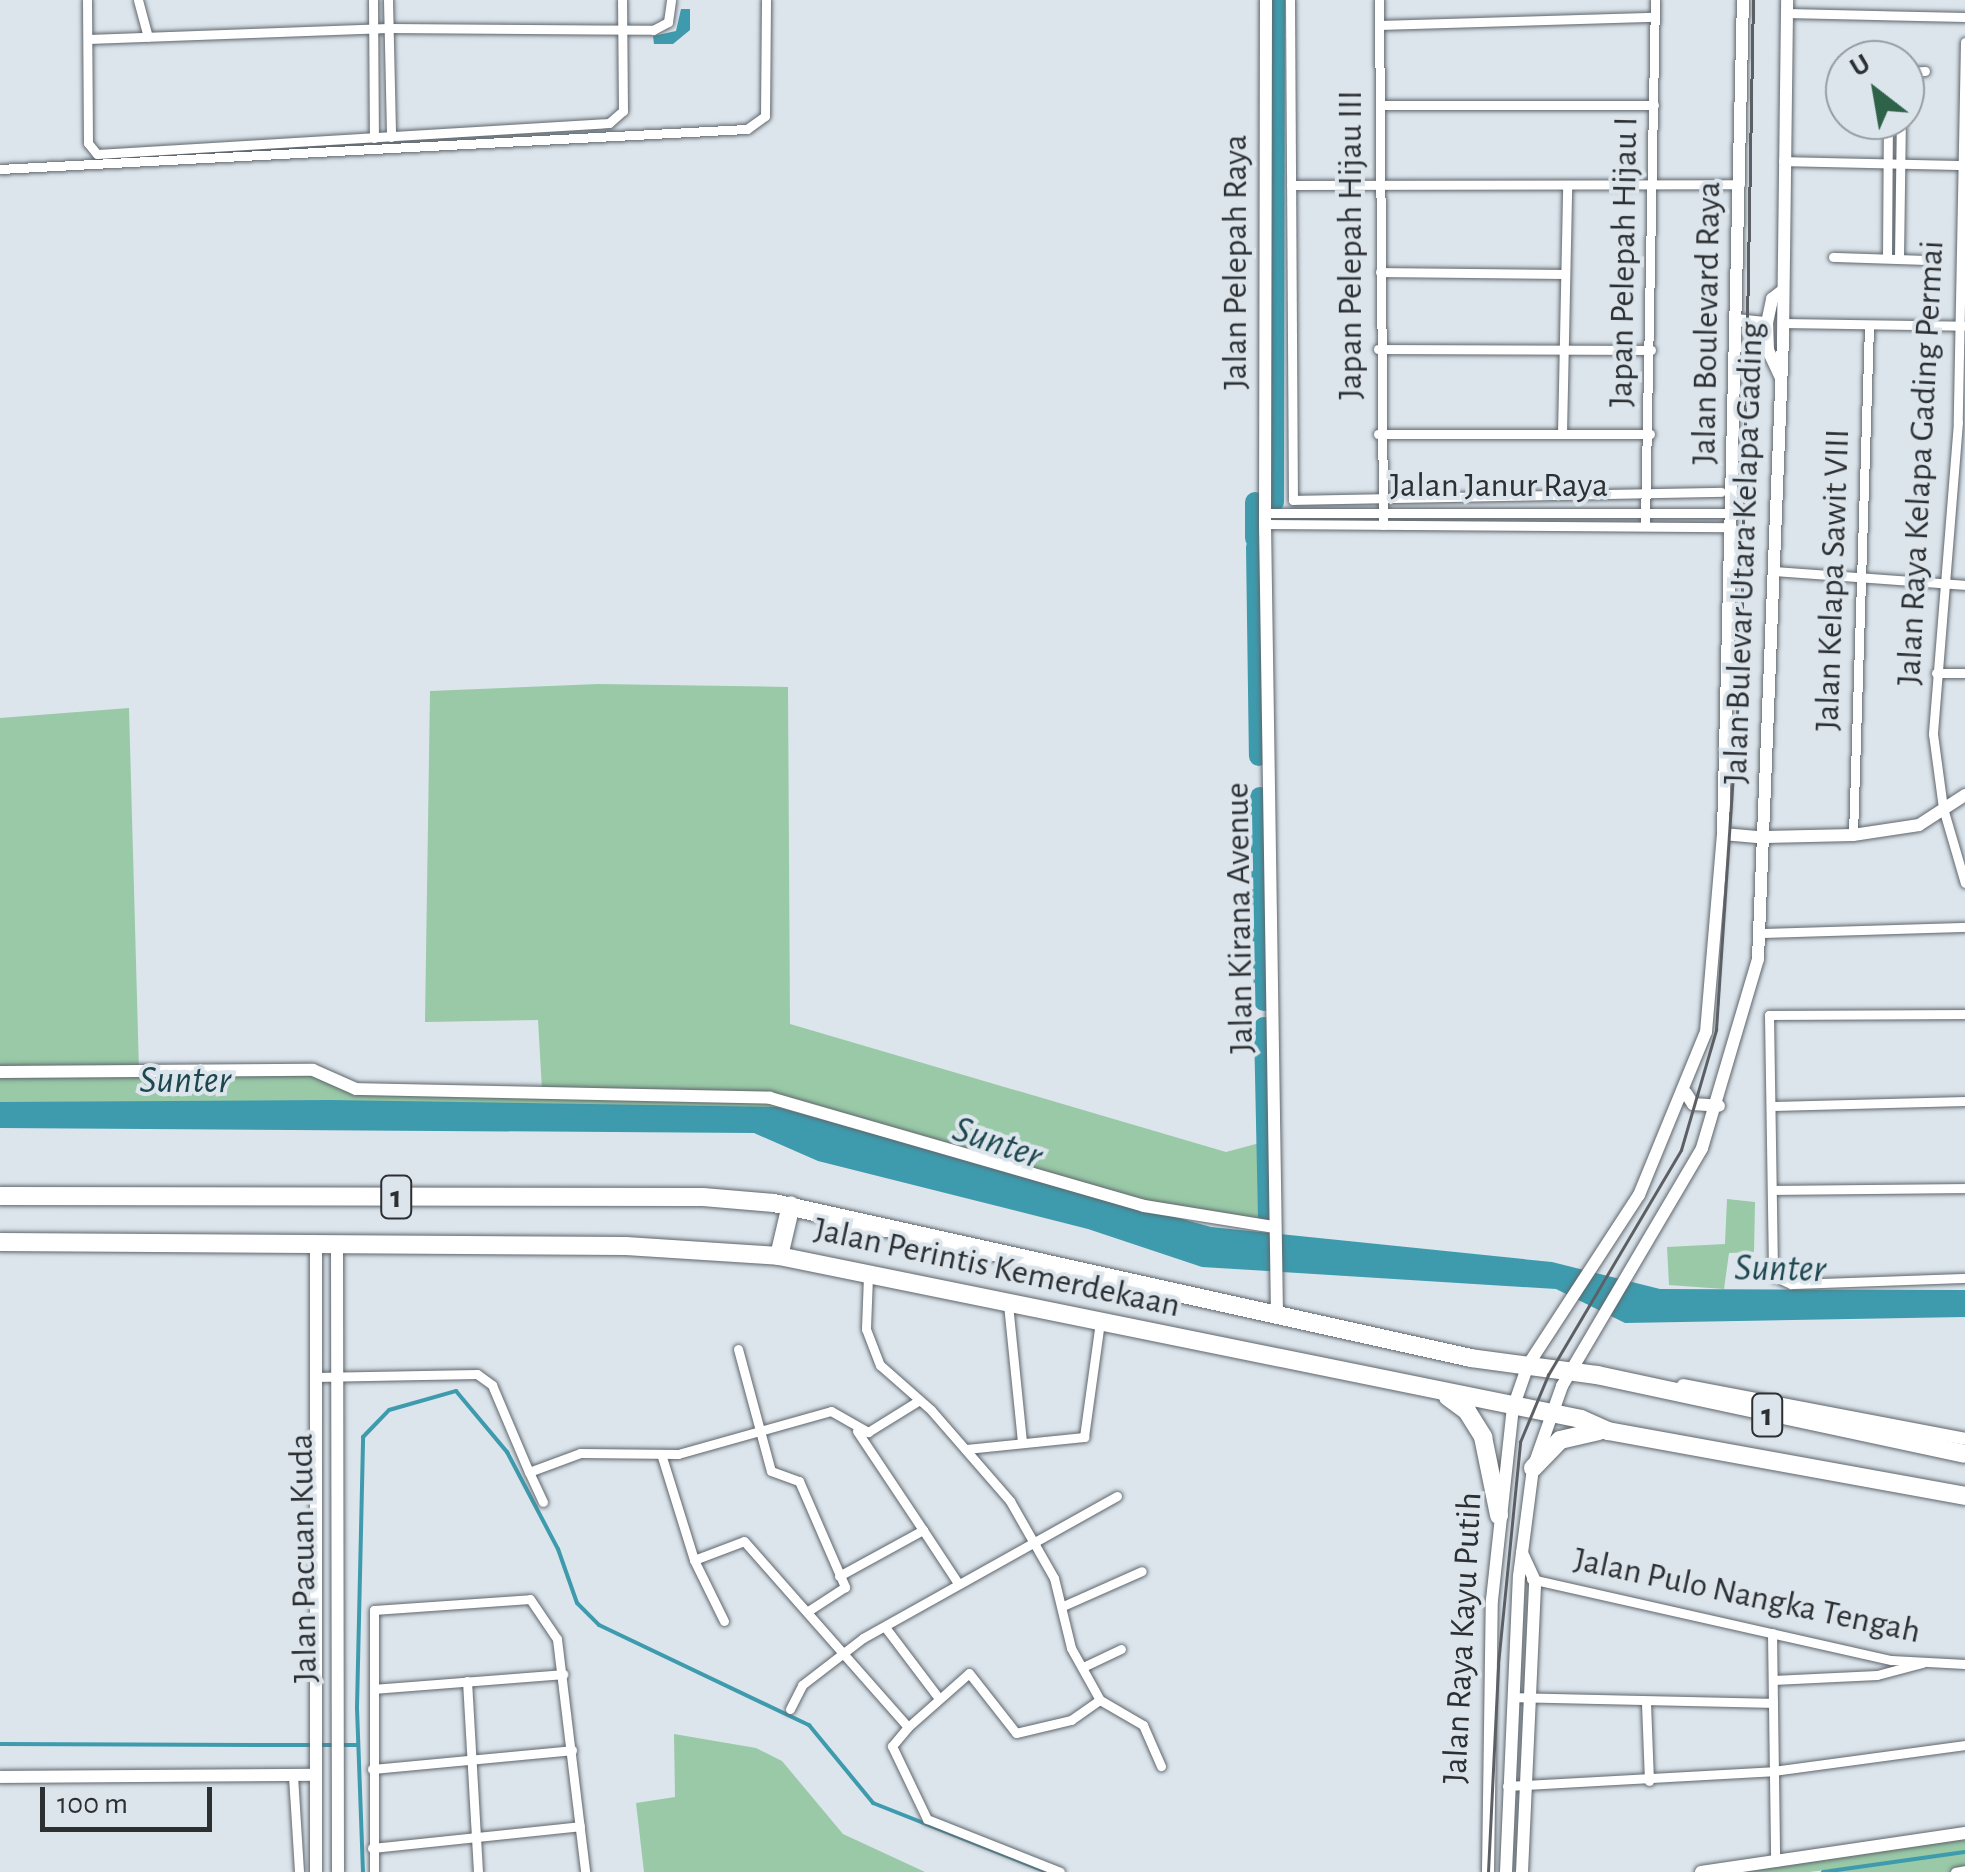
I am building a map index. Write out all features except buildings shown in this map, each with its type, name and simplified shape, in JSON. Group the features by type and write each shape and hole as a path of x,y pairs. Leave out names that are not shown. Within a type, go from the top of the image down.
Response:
{"highway":[{"name":"Jalan Perintis Kemerdekaan","path":"0,1196 703,1197 791,1205 1277,1310 1471,1358 1571,1370 1965,1454"},
{"path":"780,1256 791,1205"},
{"name":"Jalan Perintis Kemerdekaan","path":"0,1242 690,1247 780,1256 1608,1430 1965,1496"},
{"path":"1444,1394 1467,1410 1483,1437 1498,1515"},
{"path":"1532,1468 1570,1434 1608,1430"}],"street":[{"path":"87,0 94,152 610,123 623,111 622,0"},
{"path":"138,0 148,36"},
{"path":"374,0 374,138"},
{"path":"388,0 391,137"},
{"path":"88,38 374,28 623,31 664,27 671,0"},
{"path":"0,169 747,129 765,116 766,0"},
{"name":"Jalan Pelepah Raya","path":"1265,518 1266,0"},
{"name":"Jalan Pelepah Raya","path":"1290,0 1297,502 1379,498"},
{"name":"Japan Pelepah Hijau III","path":"1378,520 1379,0"},
{"name":"Japan Pelepah Hijau I","path":"1646,525 1655,0"},
{"name":"Jalan Boulevard Raya","path":"1726,647 1743,0"},
{"path":"1786,7 1965,17"},
{"name":"Jalan Boulevard Raya","path":"1782,291 1786,7"},
{"path":"1379,25 1655,17"},
{"name":"Jalan Raya Kelapa Gading Permai","path":"1965,42 1962,422 1943,582 1933,734 1943,808 1965,884"},
{"path":"1380,105 1654,106"},
{"path":"1886,258 1888,140"},
{"path":"1899,258 1901,140"},
{"path":"1782,161 1964,165"},
{"path":"1291,185 1380,188 1740,184"},
{"path":"1562,434 1561,274 1567,186"},
{"path":"1834,257 1922,260"},
{"path":"1380,272 1561,274"},
{"path":"1781,378 1768,350 1767,322 1772,299 1782,291"},
{"name":"Jalan Bulevar Utara Kelapa Gading","path":"1571,1370 1640,1262 1719,1106 1760,933 1761,837 1766,817 1776,571 1782,291"},
{"path":"1736,320 1767,322"},
{"path":"1782,323 1963,325"},
{"name":"Jalan Kelapa Sawit VIII","path":"1853,836 1868,326"},
{"path":"1378,349 1651,350"},
{"path":"1378,434 1650,434"},
{"path":"1379,498 1721,492"},
{"path":"1952,500 1965,500"},
{"name":"Jalan Janur Raya","path":"1378,520 1646,512 1732,520"},
{"name":"Jalan Janur Raya","path":"1265,518 1646,525 1732,520"},
{"name":"Jalan Kirana Avenue","path":"1265,518 1277,1310"},
{"path":"1776,571 1965,585"},
{"name":"Jalan Bulevar Utara Kelapa Gading","path":"1528,1365 1639,1195 1686,1093 1706,1032 1723,834 1726,647"},
{"path":"1936,673 1965,674"},
{"path":"1723,834 1853,836 1920,825 1965,795"},
{"path":"1760,933 1965,927"},
{"path":"1965,1014 1770,1015 1771,1267 1777,1280 1965,1278"},
{"path":"0,1072 312,1070 356,1088 770,1098 1144,1206 1273,1230"},
{"path":"1686,1093 1693,1104 1719,1106"},
{"path":"1772,1106 1965,1102"},
{"path":"1772,1190 1965,1188"},
{"path":"316,1244 316,1872"},
{"name":"Jalan Pacuan Kuda","path":"337,1244 332,1376 338,1872"},
{"path":"868,1276 869,1342 880,1365 966,1450 1034,1542 1063,1606 1066,1632 1100,1700 1138,1720 1161,1766"},
{"path":"1008,1304 1022,1442"},
{"path":"966,1450 1084,1437 1100,1322"},
{"path":"738,1349 772,1476 799,1480 844,1588 808,1611"},
{"name":"Jalan Raya Kayu Putih","path":"1488,1872 1498,1515 1512,1408 1528,1365"},
{"name":"Jalan Raya Kayu Putih","path":"1522,1872 1521,1551 1532,1468 1571,1370"},
{"path":"315,1378 468,1372 484,1378 543,1502"},
{"name":"Jalan Perintis Kemerdekaan","path":"1640,1384 1718,1391 1965,1439"},
{"path":"857,1431 880,1428 918,1401"},
{"path":"529,1472 580,1453 662,1457 831,1412 857,1431 958,1583"},
{"path":"662,1457 694,1560 724,1621"},
{"path":"790,1709 802,1686 846,1650 1116,1496"},
{"path":"839,1576 923,1530"},
{"path":"694,1560 744,1541 846,1650 908,1727"},
{"name":"Jalan Raya Kayu Putih","path":"1506,1872 1507,1786 1535,1580 1521,1551"},
{"path":"1063,1606 1142,1571"},
{"name":"Jalan Pulo Nangka Tengah","path":"1519,1576 1772,1634 1924,1662 1965,1664"},
{"path":"374,1872 373,1618 379,1606 530,1599 557,1639 585,1872"},
{"path":"884,1627 938,1698"},
{"path":"1772,1634 1775,1865"},
{"path":"1083,1668 1121,1649"},
{"path":"1773,1680 1877,1675 1924,1662"},
{"path":"374,1689 564,1674"},
{"path":"1060,1872 927,1819 892,1746 938,1698 974,1674 1016,1732 1071,1720 1100,1700"},
{"path":"468,1682 478,1872"},
{"path":"1519,1698 1773,1704"},
{"path":"1646,1703 1650,1781"},
{"path":"1507,1786 1650,1781 1774,1771 1965,1746"},
{"path":"372,1769 572,1750"},
{"path":"0,1777 314,1775"},
{"path":"293,1776 299,1872"},
{"path":"372,1848 580,1826"},
{"path":"1701,1872 1775,1865 1965,1833"},
{"path":"1955,1872 1965,1870"}],"green space":[{"path":"598,684 788,687 790,1024 1226,1152 1267,1141 1268,1226 1099,1195 777,1107 0,1102 0,718 129,708 139,1071 313,1070 345,1086 542,1090 538,1020 425,1022 430,691"},
{"path":"1727,1199 1755,1202 1754,1252 1729,1253 1724,1289 1669,1285 1667,1247 1725,1244"},
{"path":"674,1734 756,1748 782,1761 843,1834 925,1872 644,1872 636,1803 675,1797"},
{"path":"1965,1833 1965,1870 1955,1872 1823,1872 1896,1861 1809,1872 1701,1872"}],"water":[{"path":"681,9 690,9 690,30 673,44 654,44 653,36 676,31"},
{"path":"330,1100 777,1107 1211,1227 1552,1262 1660,1289 1965,1290 1965,1317 1625,1323 1556,1289 1202,1267 1088,1229 818,1161 754,1133 0,1128 0,1102"}],"waterway":[{"path":"1274,502 1275,0"},
{"path":"1255,502 1255,538"},
{"path":"1256,547 1259,756"},
{"path":"1260,797 1264,1001"},
{"path":"1264,1027 1268,1219"},
{"path":"363,1872 357,1707 363,1437 389,1410 456,1391 507,1452 558,1549 577,1603 599,1625 809,1725 873,1803 1047,1872"},
{"path":"0,1744 310,1745"},
{"path":"320,1745 358,1745"},
{"path":"1823,1872 1965,1852"}],"tram line":[{"path":"1488,1872 1498,1664 1520,1442 1548,1375 1681,1150 1716,1030 1741,652 1753,0"}],"water label":[{"name":"Sunter","path":"185,1082"},
{"name":"Sunter","path":"997,1144"},
{"name":"Sunter","path":"1780,1270"}]}
